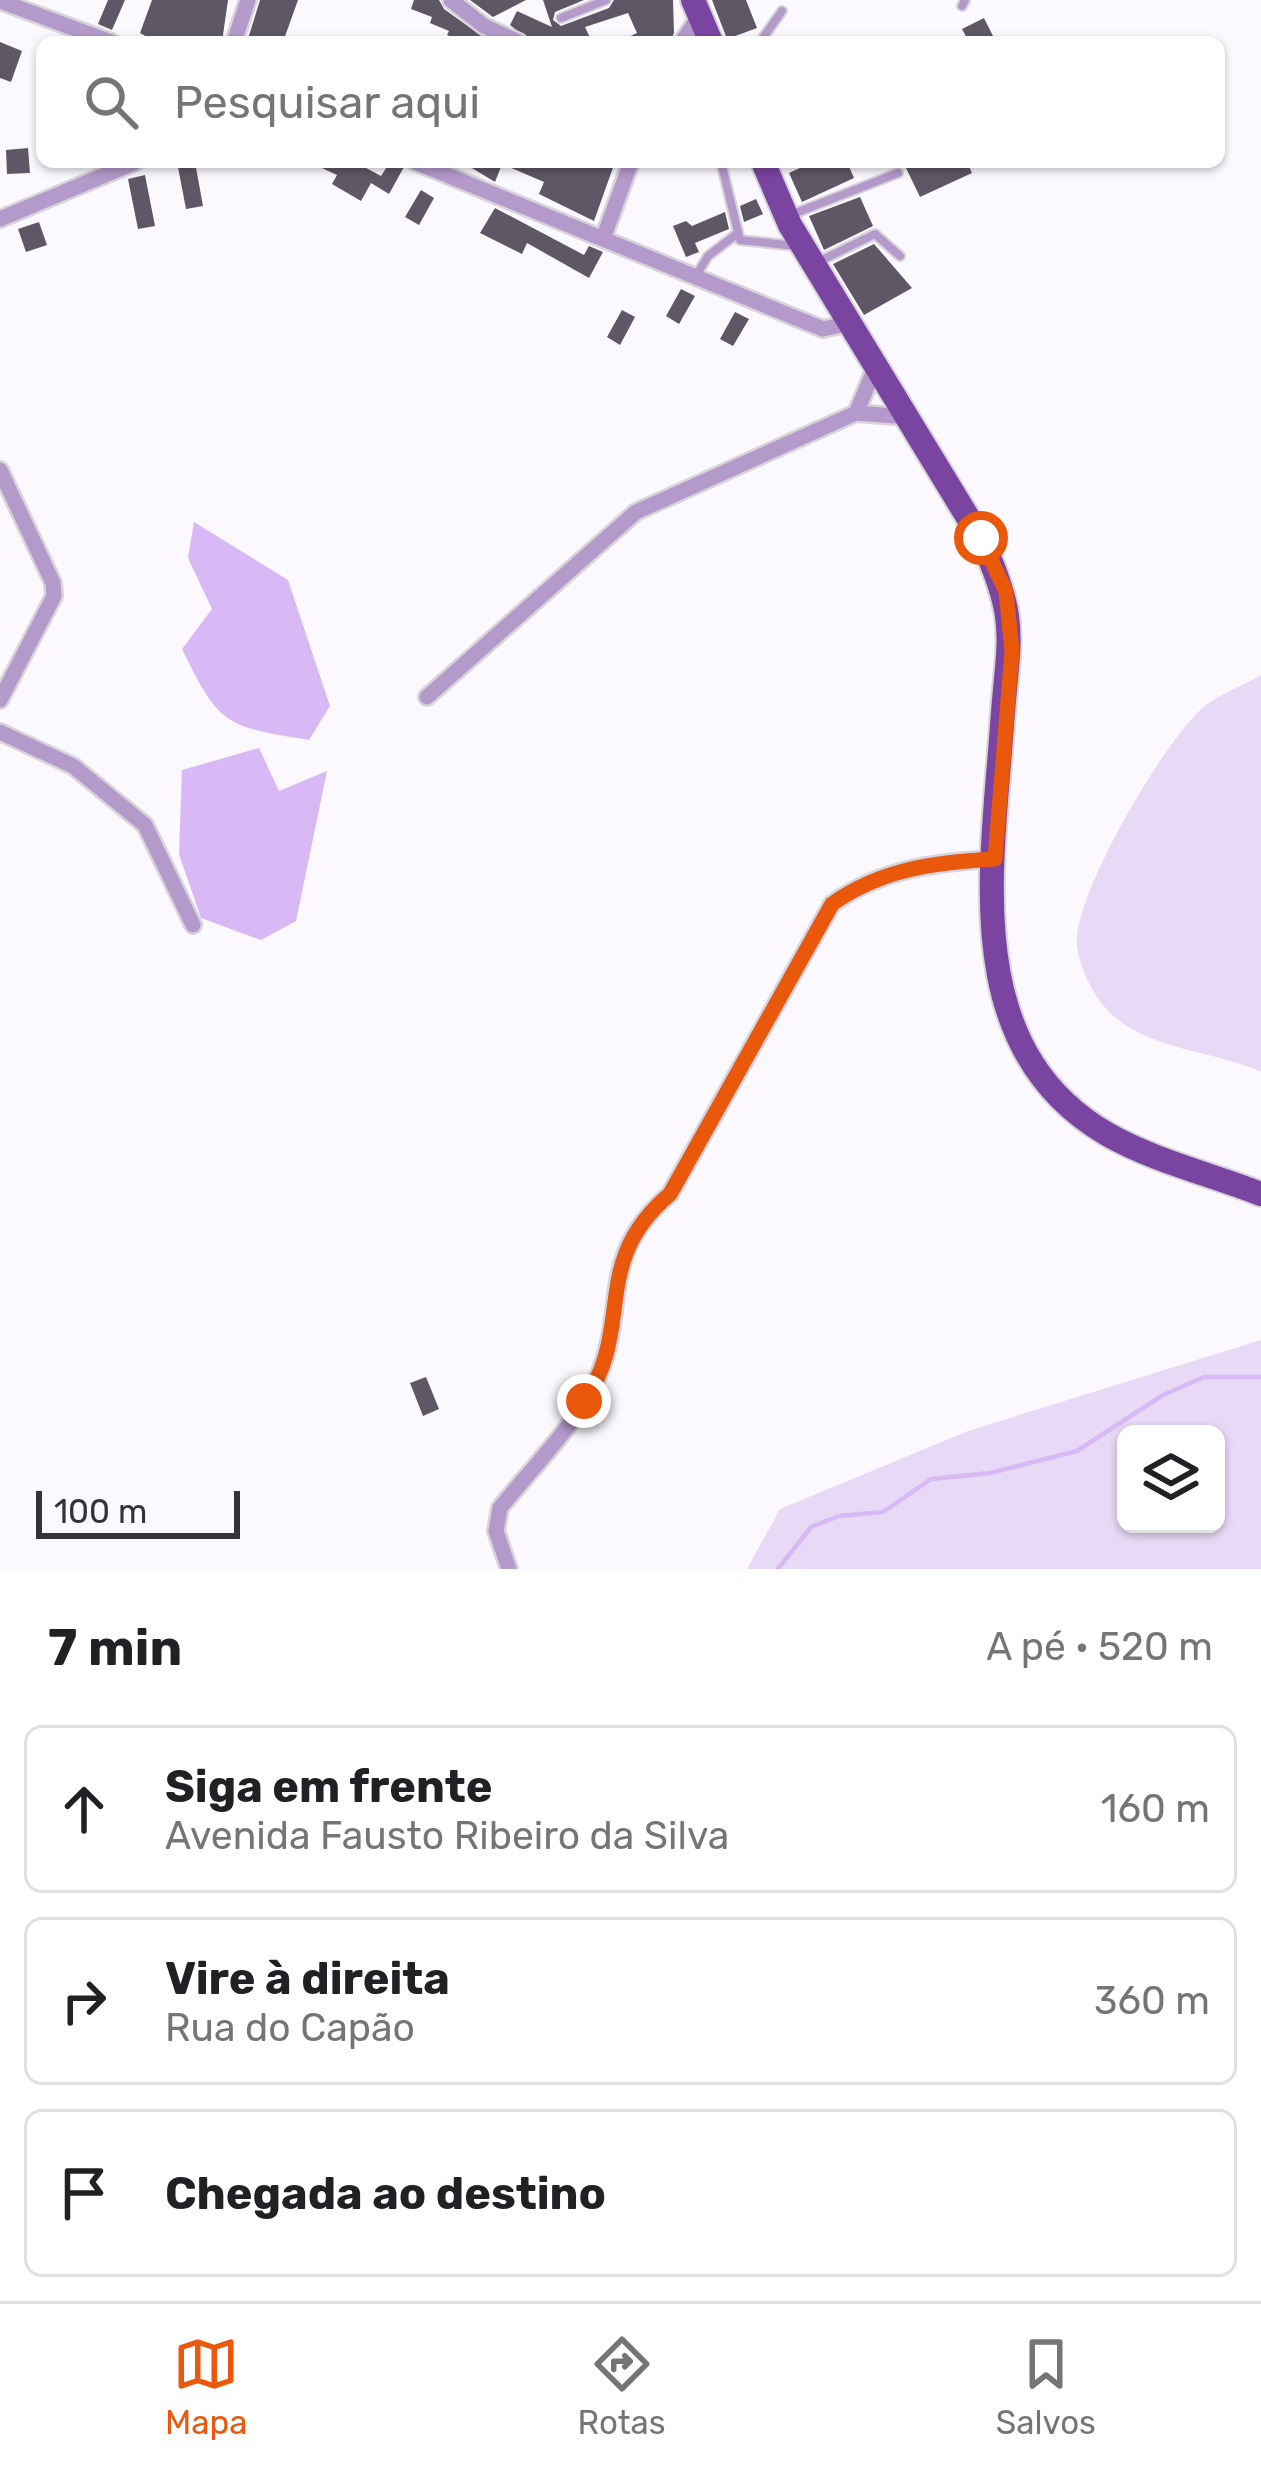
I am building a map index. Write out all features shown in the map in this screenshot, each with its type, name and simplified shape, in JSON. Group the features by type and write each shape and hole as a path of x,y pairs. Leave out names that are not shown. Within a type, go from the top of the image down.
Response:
{"main road":[{"path":"697,8 709,36"},
{"path":"766,168 809,256 981,538 1006,592 1012,651 991,931 1001,999 1025,1059 1072,1110 1108,1134 1261,1194"}],"street":[{"path":"236,36 248,0"},
{"path":"451,0 484,26 506,36"},
{"path":"0,1 95,36"},
{"path":"685,36 697,8"},
{"path":"0,219 122,168"},
{"path":"430,168 823,329 850,323"},
{"path":"603,239 629,168"},
{"path":"856,413 876,366"},
{"path":"428,697 636,512 856,413 908,417"},
{"path":"0,470 53,583 54,596 0,700"},
{"path":"0,732 73,766 145,825 194,925"},
{"path":"509,1569 496,1531 500,1508 594,1387 606,1359 624,1252 639,1224 670,1194 832,904 862,882 934,862 995,859"}],"lane":[{"path":"561,18 606,0"},
{"path":"764,36 782,11"},
{"path":"722,168 740,240 809,256 875,234 900,256"},
{"path":"787,216 898,173"},
{"path":"695,277 708,256 738,233"}],"shaded area":[{"path":"194,522 288,580 330,706 309,740 242,726 217,708 195,675 182,649 212,609 188,558"},
{"path":"1261,675 1261,1072 1156,1040 1118,1020 1094,992 1077,946 1079,923 1105,857 1168,750 1205,706"},
{"path":"259,748 279,791 327,771 296,921 261,940 201,918 179,854 182,770"},
{"path":"1261,1340 1261,1569 747,1569 780,1509 968,1431"}],"building":[{"path":"108,0 125,0 112,30 98,24"},
{"path":"152,0 228,0 223,36 140,33"},
{"path":"260,0 298,0 285,36 249,36"},
{"path":"414,0 439,0 444,9 482,36 449,36 449,31 430,23 432,17 411,9"},
{"path":"470,0 526,0 493,17"},
{"path":"543,0 584,0 555,12 553,20 561,26 609,8 614,0 673,0 673,36 631,36 637,33 628,13 585,27 589,36 524,36 510,25 517,11 552,27"},
{"path":"712,0 746,0 757,28 726,36"},
{"path":"984,18 993,36 966,36 962,29"},
{"path":"0,42 22,51 11,82 0,78"},
{"path":"28,148 30,173 7,174 6,150"},
{"path":"178,168 196,168 203,206 186,209"},
{"path":"322,168 366,168 381,176 386,168 403,168 389,194 371,183 361,201 332,184 337,175"},
{"path":"472,168 500,168 495,182"},
{"path":"511,168 613,168 594,221 539,194 544,182"},
{"path":"800,168 850,168 854,178 802,202 789,173"},
{"path":"906,168 970,168 972,173 920,197"},
{"path":"145,175 155,226 138,229 128,179"},
{"path":"421,190 434,198 419,225 405,217"},
{"path":"860,197 873,226 824,250 809,216"},
{"path":"756,199 763,214 744,222 740,206"},
{"path":"495,208 584,255 589,246 603,252 589,278 527,243 522,254 480,233"},
{"path":"725,212 729,229 695,243 699,252 686,257 673,226 686,221 692,226"},
{"path":"39,222 47,245 26,252 18,229"},
{"path":"874,244 912,288 864,315 833,264"},
{"path":"681,289 695,296 679,324 666,316"},
{"path":"622,310 635,317 620,345 607,337"},
{"path":"735,312 749,319 733,346 720,339"},
{"path":"426,1377 439,1409 423,1416 410,1383"}],"waterway":[{"path":"778,1569 811,1527 839,1516 883,1512 931,1479 990,1473 1077,1451 1163,1395 1204,1377 1261,1377"}],"route":[{"path":"584,1401 606,1359 610,1313 624,1252 639,1224 670,1194 832,904 862,882 934,862 995,859 1012,651 1006,592 981,538"}]}
